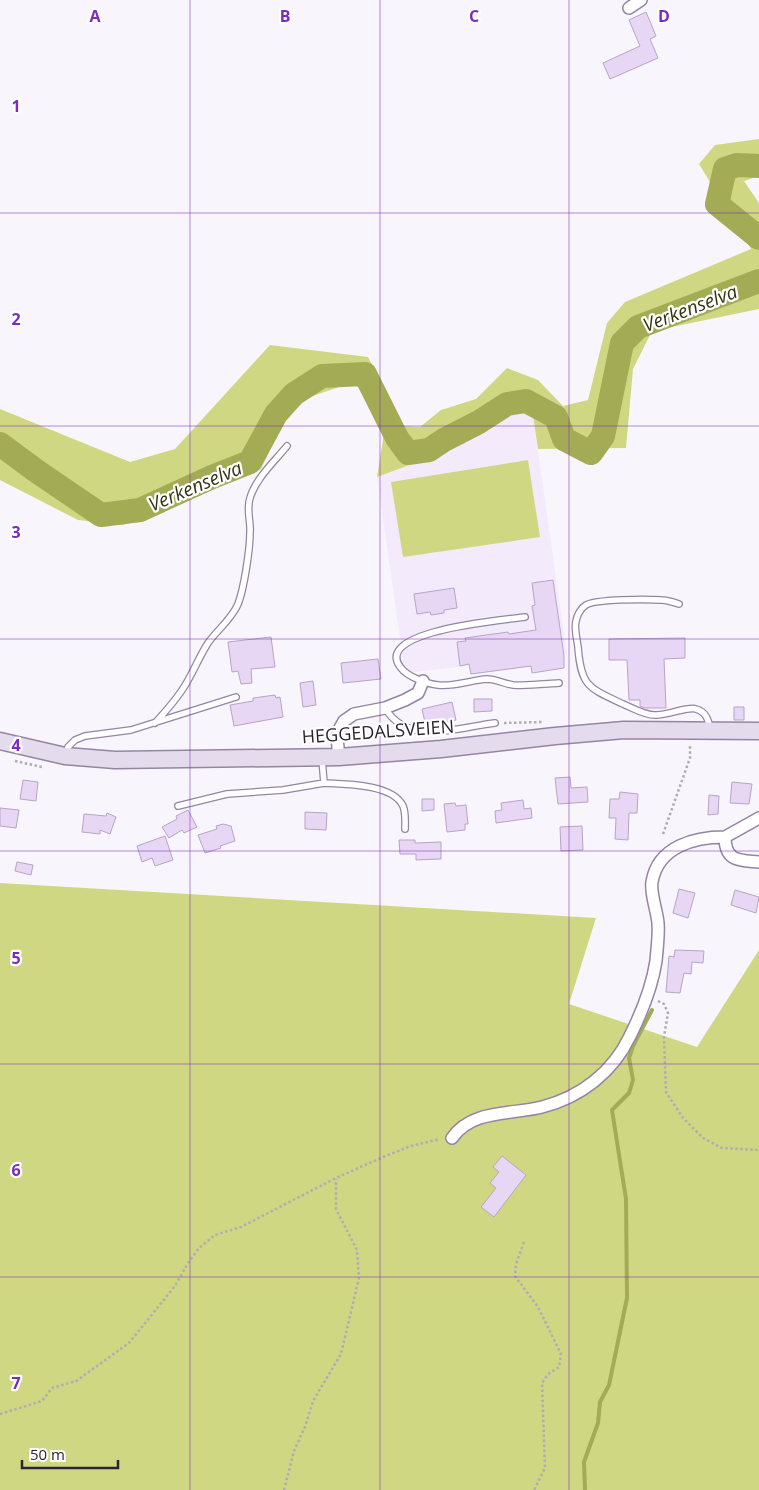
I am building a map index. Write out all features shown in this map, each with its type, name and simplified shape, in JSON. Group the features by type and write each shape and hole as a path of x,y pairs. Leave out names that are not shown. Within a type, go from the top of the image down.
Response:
{"main road":[{"name":"HEGGEDALSVEIEN","path":"0,742 66,756 115,760 339,757 441,749 588,732 624,730 759,731"}],"street":[{"path":"629,8 641,0"},
{"path":"339,757 337,738 344,721 354,714 384,708 405,700 418,693 423,681"},
{"path":"452,1138 459,1129 473,1120 542,1107 581,1092 601,1077 615,1062 630,1037 648,995 656,961 658,924 652,884 656,869 662,859 673,849 689,842 707,837 725,837 759,818"},
{"path":"725,837 725,846 730,856 742,861 759,862"}],"lane":[{"path":"156,723 173,703 218,629 233,614 238,605 250,533 248,504 250,497 262,475 287,446"},
{"path":"679,604 663,600 628,600 587,604 581,610 576,622 580,667 584,679 591,688 607,696 636,710 654,715 667,715 691,708 697,709 705,714 710,730"},
{"path":"525,617 449,628 408,641 400,647 397,654 398,664 404,672 439,686 489,679 514,685 559,683"},
{"path":"66,756 68,746 75,740 85,736 131,730 236,698"},
{"path":"384,708 396,722 415,730 443,732 495,723"},
{"path":"322,757 324,783"},
{"path":"178,806 227,794 283,790 324,783 374,788 393,795 400,801 405,811 405,829"}],"path":[{"path":"495,723 551,722"},
{"path":"664,834 690,758 690,745"},
{"path":"648,995 664,1004 668,1013 664,1037 666,1092 683,1118 703,1138 722,1148 759,1150"},
{"path":"0,1414 42,1401 52,1388 76,1380 129,1343 175,1286 199,1248 215,1235 241,1227 336,1178 411,1146 436,1139 452,1138"},
{"path":"284,1490 294,1451 305,1427 313,1401 341,1354 359,1278 357,1250 336,1209 336,1178"},
{"path":"524,1242 516,1264 515,1276 538,1307 561,1354 559,1367 548,1374 542,1383 545,1468 534,1490"}],"shaded area":[{"path":"505,401 532,409 567,655 405,673 377,477 439,454 484,422"}],"green space":[{"path":"759,139 759,176 744,181 759,203 759,309 652,331 633,369 626,448 538,449 532,409 504,401 484,422 439,454 377,477 385,427 357,381 292,403 261,469 123,525 78,520 0,480 0,409 130,462 175,449 270,345 368,357 402,426 420,427 441,410 476,399 507,368 538,380 563,406 588,400 607,323 625,302 751,249 699,164 715,145"},
{"path":"528,460 540,537 403,557 391,482"},
{"path":"0,883 596,918 569,1004 697,1047 759,950 759,1490 0,1490"}],"building":[{"path":"646,12 656,36 650,39 658,58 610,79 603,63 640,46 629,20"},
{"path":"553,580 564,668 532,673 531,666 471,674 469,664 460,666 457,642 466,641 465,638 536,630 532,606 535,605 532,583"},
{"path":"454,588 457,608 431,615 430,612 417,614 414,594"},
{"path":"271,637 275,667 251,669 252,683 241,684 238,671 232,672 228,642"},
{"path":"685,638 685,658 664,659 666,708 645,708 640,706 640,700 629,700 627,660 609,660 609,639"},
{"path":"378,659 381,679 343,683 341,663"},
{"path":"313,681 316,705 303,707 300,683"},
{"path":"275,695 276,698 280,697 283,717 234,726 230,705 253,701 253,698"},
{"path":"474,699 492,699 492,711 474,712"},
{"path":"452,702 456,720 426,727 422,709"},
{"path":"734,707 744,707 744,720 734,720"},
{"path":"570,777 571,788 587,787 588,802 558,804 555,778"},
{"path":"23,780 38,782 36,801 20,799"},
{"path":"732,782 752,784 749,804 730,803"},
{"path":"620,792 638,794 637,813 629,813 628,840 615,839 616,818 609,818 610,799 619,799"},
{"path":"709,795 719,796 718,814 708,815"},
{"path":"422,799 434,799 434,810 422,811"},
{"path":"523,800 524,809 531,808 532,818 496,823 495,811 502,810 501,803"},
{"path":"455,803 456,806 466,805 468,824 465,824 465,830 447,832 444,804"},
{"path":"0,808 19,810 16,828 0,826"},
{"path":"188,810 197,827 184,833 182,830 169,838 162,827 177,819 176,816"},
{"path":"305,812 327,813 326,830 305,829"},
{"path":"107,813 116,817 110,834 100,830 100,834 82,832 84,814 106,816"},
{"path":"223,824 231,826 235,841 205,853 198,835 217,829 216,826"},
{"path":"582,826 583,850 561,851 560,827"},
{"path":"165,836 173,860 155,866 152,858 142,862 137,846"},
{"path":"399,840 415,840 415,843 441,842 441,859 416,860 416,854 400,854"},
{"path":"17,862 33,865 31,875 15,871"},
{"path":"679,889 695,893 688,918 673,913"},
{"path":"735,890 759,897 756,913 731,905"},
{"path":"675,950 704,951 703,963 692,962 691,974 684,973 680,993 666,992 669,956 674,957"},
{"path":"502,1156 526,1175 494,1217 481,1207 496,1188 490,1183 499,1172 493,1167"}],"waterway":[{"name":"Verkenselva","path":"759,166 737,165 725,169 717,204 759,238"},
{"name":"Verkenselva","path":"0,444 101,515 140,510 250,462 276,414 294,394 322,376 365,374 397,438 408,453 429,450 507,404 526,401 556,417 564,439 591,453 603,436 622,343 638,327 759,281"},
{"path":"585,1490 584,1462 598,1423 600,1402 609,1385 627,1298 626,1199 612,1110 629,1093 633,1080 629,1058 633,1046 652,1010"}]}
